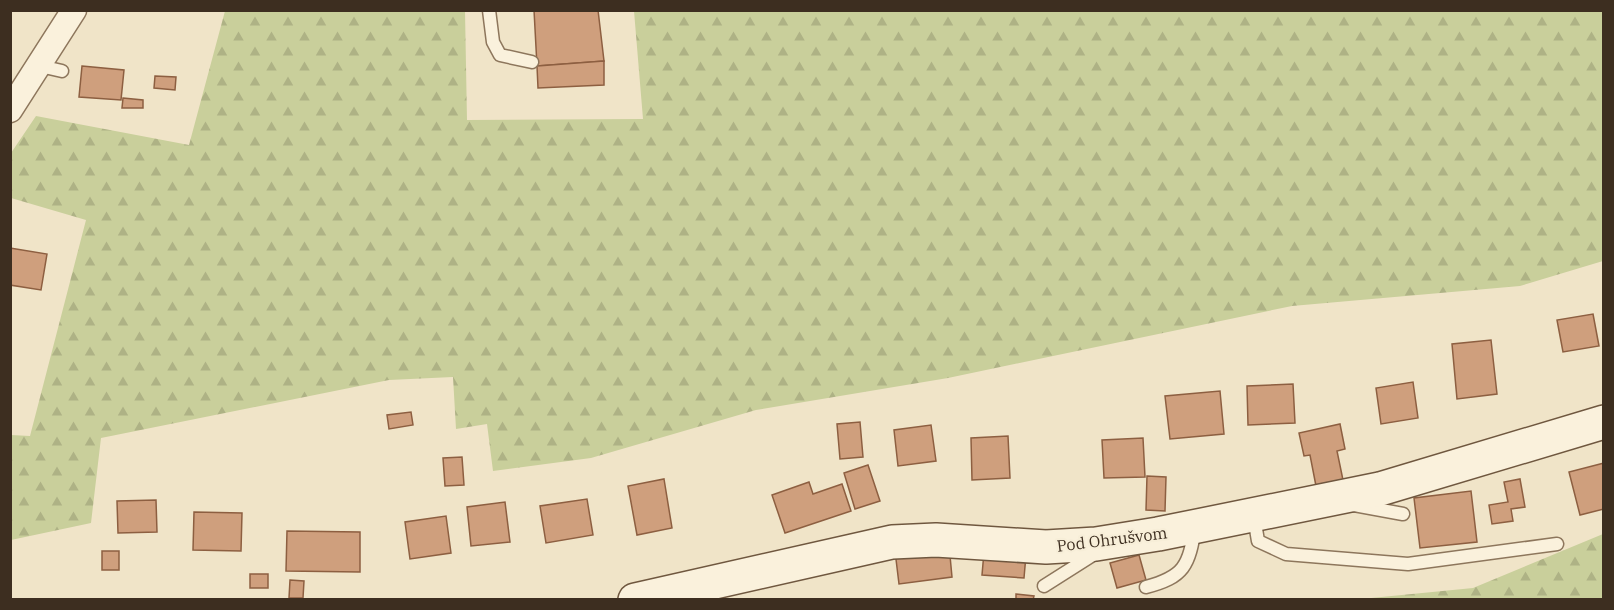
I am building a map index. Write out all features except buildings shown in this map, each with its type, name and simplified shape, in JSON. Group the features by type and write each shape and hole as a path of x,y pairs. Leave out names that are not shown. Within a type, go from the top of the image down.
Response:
{"street":[{"path":"10,110 51,68 74,10"},
{"name":"Pod Ohrušvom","path":"634,600 892,542 936,540 1046,547 1114,541 1195,527 1380,489 1604,422"}],"lane":[{"path":"489,10 493,42 500,55 532,62"},
{"path":"1329,501 1403,514"},
{"path":"1254,516 1258,541 1286,554 1407,564 1557,544"},
{"path":"1146,587 1169,581 1180,572 1192,545 1195,527"},
{"path":"1044,586 1114,541"}],"green space":[{"path":"225,11 465,11 467,120 643,119 634,11 1603,11 1603,261 1520,286 1292,306 948,378 756,410 591,458 493,471 487,424 456,429 453,377 389,380 101,438 91,523 11,540 11,435 30,436 86,220 11,198 11,153 36,116 189,145"},
{"path":"1603,534 1603,599 1361,599 1473,588"}]}
